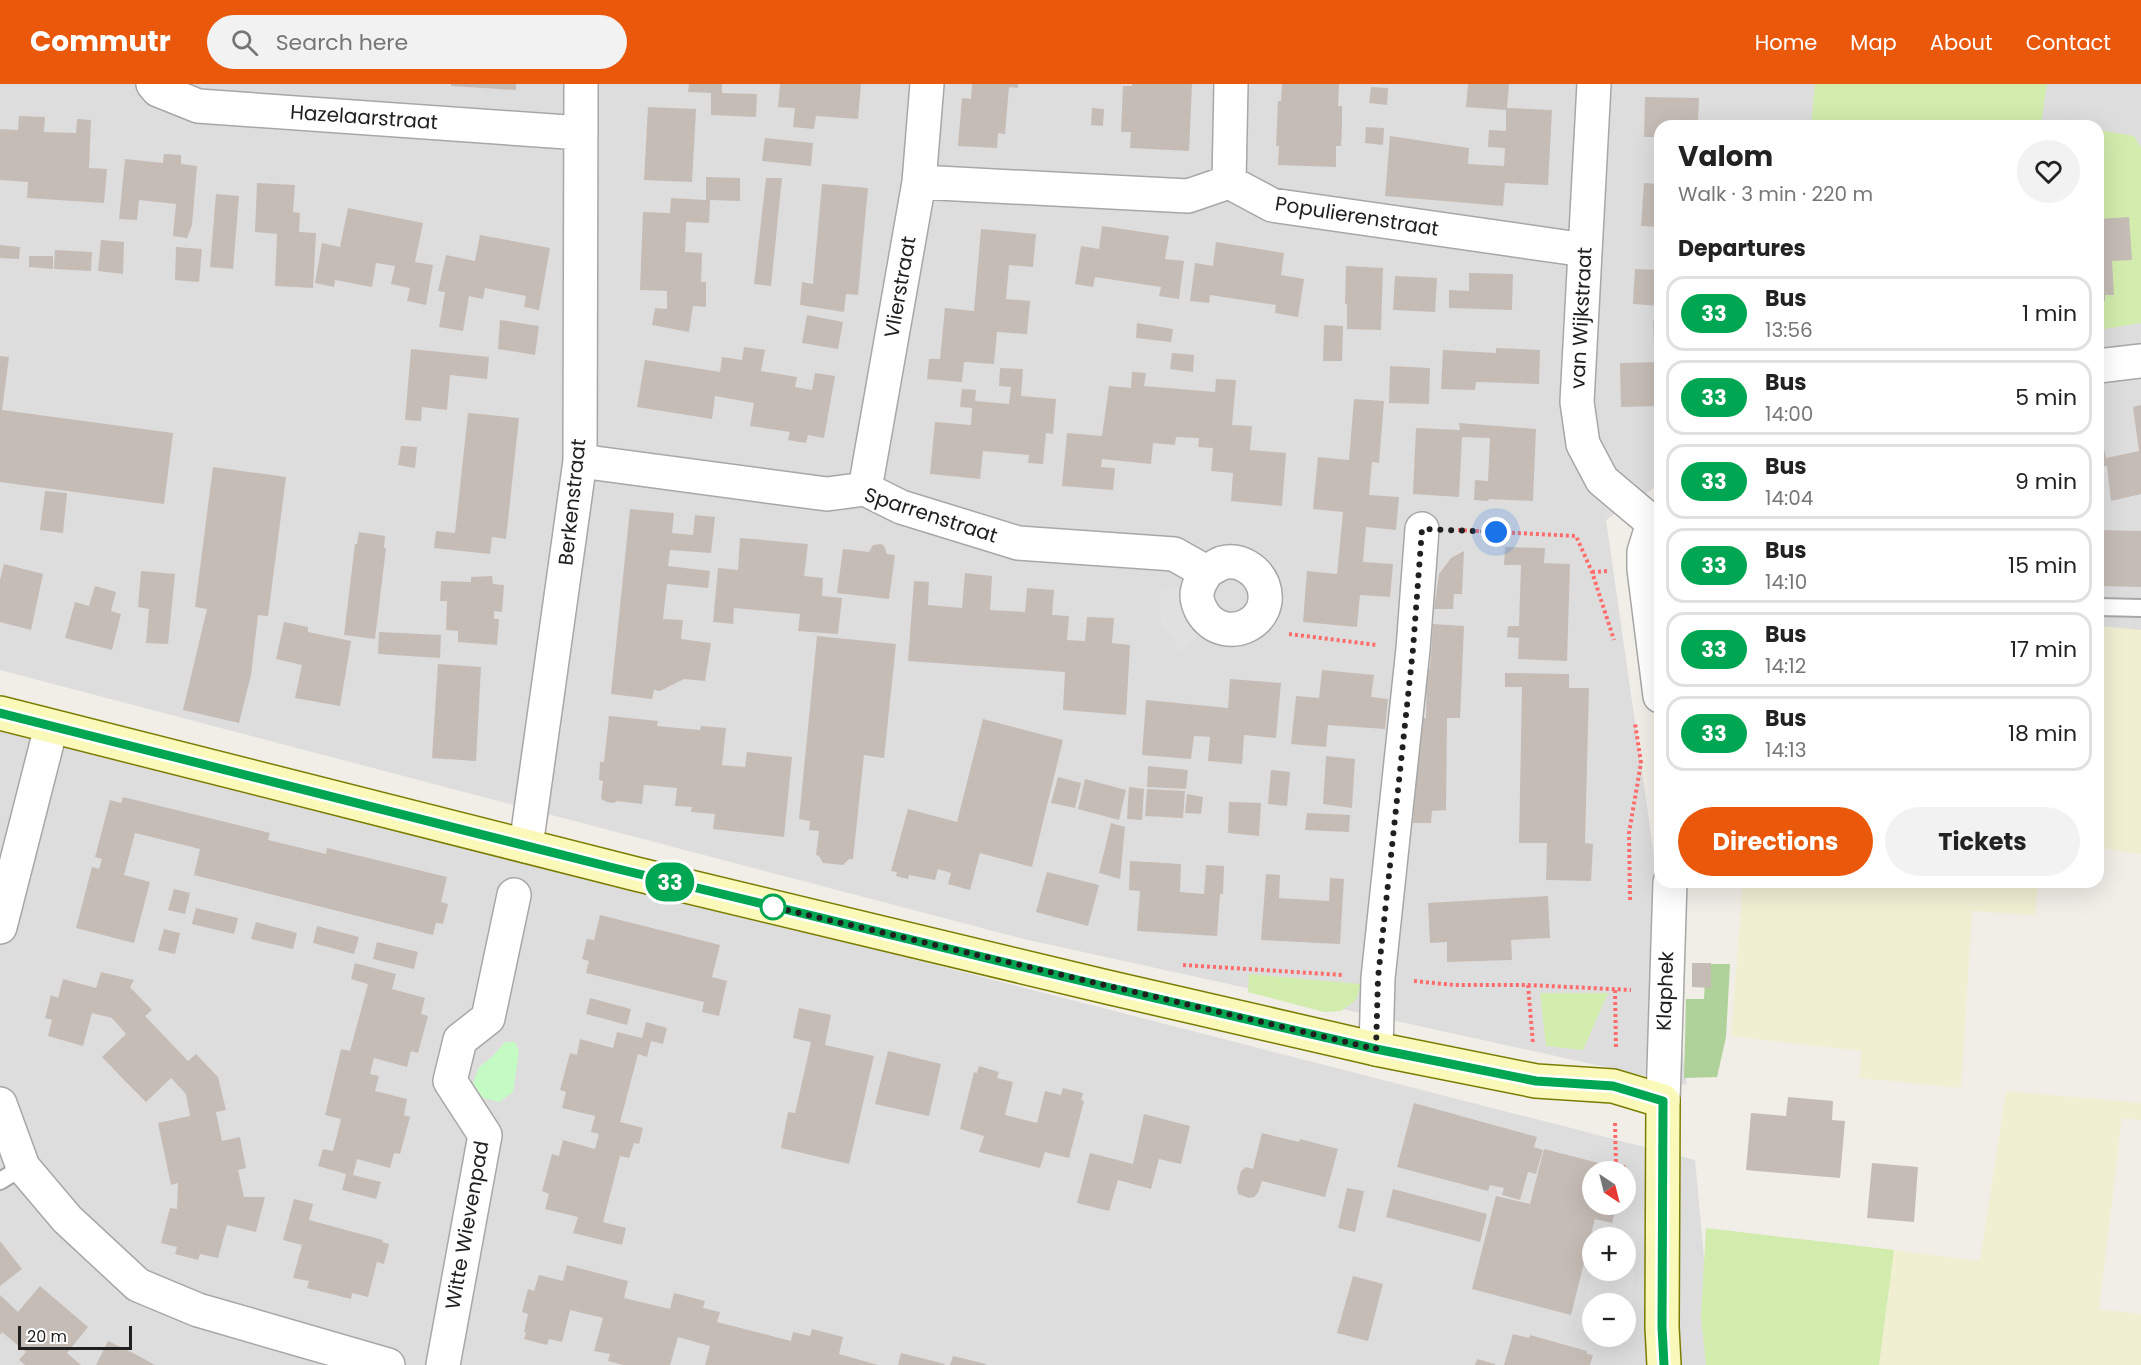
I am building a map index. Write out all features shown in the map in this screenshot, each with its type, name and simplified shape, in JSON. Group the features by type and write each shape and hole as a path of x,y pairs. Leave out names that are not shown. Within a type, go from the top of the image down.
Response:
{"street":[{"name":"Hazelaarstraat","path":"153,84 158,90 198,106 581,133"},
{"name":"Berkenstraat","path":"526,846 580,461 581,84"},
{"name":"Vlierstraat","path":"865,489 919,182 927,84"},
{"path":"919,182 1188,196 1229,182 1231,84"},
{"name":"van Wijkstraat","path":"1594,84 1577,402 1583,444 1602,480 1654,518"},
{"name":"Populierenstraat","path":"1229,182 1272,206 1585,250"},
{"path":"2104,365 2141,361"},
{"name":"Sparrenstraat","path":"580,461 827,494 865,489 901,507 1018,543 1174,554 1206,572"},
{"path":"1654,527 1644,552 1654,648"},
{"path":"1376,1049 1378,978 1413,649 1422,529"},
{"path":"1223,563 1243,564 1259,575 1266,594 1261,613 1247,627 1228,630 1210,623 1199,608 1197,589 1206,572 1223,563"},
{"path":"0,713 526,846 1107,987 1376,1049 1536,1081 1613,1086 1663,1101 1662,1327 1664,1365"},
{"path":"0,927 51,727"},
{"name":"Klaphek","path":"1663,1101 1670,888"},
{"name":"Witte Wievenpad","path":"443,1365 485,1135 450,1081 460,1040 488,1017 514,895"},
{"path":"0,1104 12,1174 67,1220 138,1285 198,1310 388,1365"}],"lane":[{"path":"2104,607 2141,608"}],"path":[{"path":"1422,529 1576,536 1592,572 1616,643"},
{"path":"1247,627 1322,639 1413,649"},
{"path":"1630,901 1629,833 1641,763 1635,718"},
{"path":"1615,990 1632,990 1632,979"},
{"path":"1527,985 1536,1081"}],"shaded area":[{"path":"0,84 1817,84 1816,120 1654,120 1654,488 1606,520 1654,855 1654,888 1659,888 1687,1085 1024,939 0,670"},
{"path":"2033,84 2141,84 2141,634 2104,630 2104,120 2034,120"},
{"path":"1179,587 1200,635 1181,651 1161,624 1159,592"},
{"path":"0,725 1695,1160 1714,1365 0,1365"},
{"path":"1589,1281 1634,1281 1633,1293 1586,1293"},
{"path":"1582,1307 1582,1331 1576,1329"}],"green space":[{"path":"1815,84 2047,84 2042,120 1812,120"},
{"path":"2104,131 2134,136 2141,148 2141,323 2104,329"},
{"path":"2104,626 2141,630 2141,854 2104,849"},
{"path":"1743,888 2037,888 2035,915 1972,911 1961,1088 1860,1078 1861,1051 1731,1036"},
{"path":"1706,964 1730,964 1726,1037 1717,1077 1684,1078 1686,999 1704,999"},
{"path":"1249,974 1361,984 1356,1000 1341,1011 1324,1012 1248,992"},
{"path":"1540,993 1608,993 1583,1050 1546,1046"},
{"path":"505,1042 515,1042 519,1052 513,1092 499,1102 483,1098 473,1083 479,1067 492,1057"},
{"path":"2006,1091 2141,1103 2141,1120 2122,1118 2099,1309 2141,1314 2141,1365 1879,1365 1894,1250 1980,1261"},
{"path":"1706,1228 1894,1250 1879,1365 1706,1365 1701,1316"}],"building":[{"path":"451,84 516,84 516,90 451,86"},
{"path":"689,84 722,84 722,93 757,94 756,117 711,115 711,93 688,92"},
{"path":"780,84 861,84 858,119 816,116 814,129 793,127 795,108 778,107"},
{"path":"972,84 1018,84 1018,88 1009,87 1005,134 998,133 997,148 958,146 962,98 971,99"},
{"path":"1132,84 1192,84 1189,151 1130,148 1131,132 1121,132 1123,86 1132,86"},
{"path":"1282,84 1339,84 1338,106 1342,106 1342,127 1341,146 1336,146 1336,167 1278,165 1279,146 1276,146 1278,101 1281,101"},
{"path":"1468,84 1509,84 1507,108 1552,110 1548,185 1505,183 1503,206 1385,196 1390,136 1469,148 1468,164 1504,166 1505,148 1488,147 1489,130 1506,131 1506,110 1466,107"},
{"path":"1371,87 1388,88 1387,105 1369,103"},
{"path":"1645,97 1699,98 1698,120 1654,120 1654,137 1644,137"},
{"path":"648,107 696,109 692,182 644,180"},
{"path":"1092,108 1104,109 1103,126 1091,125"},
{"path":"19,116 45,117 44,132 76,133 77,119 91,120 89,168 107,169 104,203 27,198 28,182 0,180 0,129 18,130"},
{"path":"1366,127 1384,128 1383,145 1365,143"},
{"path":"765,138 813,143 811,166 762,161"},
{"path":"164,154 181,155 181,164 197,166 192,225 187,238 173,236 176,204 139,200 137,220 119,219 125,159 163,163"},
{"path":"706,177 740,178 740,201 710,200 709,223 686,222 685,252 702,253 701,282 706,282 706,307 693,306 689,332 652,325 655,308 667,309 667,291 640,290 643,212 670,213 671,198 706,200"},
{"path":"766,178 782,178 771,286 754,284"},
{"path":"257,183 295,185 293,212 300,213 299,232 316,233 313,288 275,286 277,234 255,232"},
{"path":"1644,183 1654,184 1654,227 1641,226"},
{"path":"822,184 868,188 858,295 846,294 844,312 800,305 802,282 813,284"},
{"path":"216,194 239,196 233,269 210,267"},
{"path":"348,208 423,223 415,262 433,265 426,305 407,301 410,288 391,284 395,266 376,263 372,287 335,280 334,287 315,283 322,243 340,247"},
{"path":"2129,217 2132,260 2112,261 2114,295 2105,295 2105,301 2104,301 2104,219"},
{"path":"1102,226 1169,236 1165,259 1184,261 1179,299 1159,296 1161,287 1095,277 1093,287 1075,284 1081,246 1099,249"},
{"path":"981,229 1036,234 1033,267 1009,265 1006,299 1030,301 1027,334 997,332 994,364 964,362 962,382 927,379 929,359 940,359 945,308 974,311"},
{"path":"480,235 550,248 539,310 524,307 526,296 485,288 483,299 469,296 463,331 439,327 445,292 438,291 446,255 475,261"},
{"path":"101,240 124,242 123,274 98,271"},
{"path":"1216,242 1284,253 1281,275 1304,279 1298,317 1275,313 1276,305 1210,295 1209,303 1190,301 1195,263 1213,266"},
{"path":"0,245 20,247 19,259 0,258"},
{"path":"176,247 202,249 199,282 175,280"},
{"path":"55,250 92,252 91,271 54,269"},
{"path":"29,256 53,256 53,269 29,267"},
{"path":"1346,266 1383,268 1381,330 1347,329"},
{"path":"1635,269 1654,270 1654,306 1633,304"},
{"path":"1469,273 1513,274 1512,310 1449,308 1449,290 1469,291"},
{"path":"1395,276 1437,278 1435,312 1393,310"},
{"path":"807,315 843,322 838,349 802,343"},
{"path":"500,320 539,326 535,355 498,349"},
{"path":"1137,323 1173,329 1171,342 1136,338"},
{"path":"1324,325 1343,326 1342,361 1323,361"},
{"path":"744,347 765,350 761,371 797,377 795,387 812,390 815,373 835,376 824,438 808,435 806,443 788,440 790,432 750,426 754,403 715,396 712,419 637,407 645,360 720,372 722,357 742,360"},
{"path":"1496,348 1540,350 1539,384 1476,382 1475,390 1441,389 1443,350 1496,353"},
{"path":"411,349 489,357 487,379 450,375 447,410 422,407 421,421 405,420"},
{"path":"1172,353 1194,355 1193,372 1170,369"},
{"path":"0,356 9,357 2,410 173,433 164,504 0,482"},
{"path":"1654,362 1654,406 1621,407 1620,363"},
{"path":"1390,366 1430,368 1429,404 1389,403"},
{"path":"1000,368 1023,369 1021,396 1056,399 1053,434 1046,433 1043,464 1028,463 1029,455 983,451 980,479 930,474 935,422 971,425 972,408 960,407 962,389 976,390 975,401 1009,404 1011,387 999,386"},
{"path":"1132,372 1146,373 1144,386 1215,392 1216,379 1236,380 1232,425 1252,426 1250,450 1286,453 1282,506 1231,501 1233,473 1211,471 1213,448 1198,447 1199,438 1176,437 1175,445 1153,443 1151,464 1102,459 1101,467 1115,468 1113,490 1062,486 1067,433 1102,436 1109,386 1131,388"},
{"path":"1354,399 1384,401 1379,463 1372,462 1369,495 1399,497 1396,530 1366,527 1363,562 1393,564 1390,597 1360,595 1357,627 1303,622 1307,571 1337,574 1343,512 1313,509 1318,457 1349,460"},
{"path":"2141,405 2141,494 2111,501 2107,466 2104,466 2104,448 2106,458 2139,451 2133,407"},
{"path":"468,413 519,418 506,539 492,537 490,554 434,548 436,531 455,533"},
{"path":"1459,423 1536,429 1533,501 1474,500 1475,480 1488,481 1490,438 1462,437 1459,497 1413,494 1416,428 1460,430"},
{"path":"401,446 417,447 415,468 398,465"},
{"path":"213,467 286,477 268,616 258,615 251,675 239,723 183,710 207,609 195,607"},
{"path":"45,491 67,493 63,533 40,530"},
{"path":"630,509 674,513 672,533 693,535 695,515 715,517 711,553 670,550 668,566 710,571 708,588 667,584 663,619 683,620 681,639 711,643 705,681 684,679 660,691 654,690 652,699 611,694"},
{"path":"2104,530 2141,531 2141,587 2104,586"},
{"path":"359,532 385,536 384,548 386,548 375,639 344,635 355,544 357,544"},
{"path":"740,538 808,544 804,576 823,578 822,596 842,598 838,634 798,631 800,614 734,608 733,624 713,622 718,568 738,570"},
{"path":"881,544 887,554 895,555 889,599 837,593 843,549 869,552 873,545"},
{"path":"1505,547 1545,548 1544,563 1570,564 1567,661 1518,659 1519,638 1507,637 1508,626 1519,626 1521,565 1504,565"},
{"path":"1464,551 1462,594 1454,594 1453,609 1434,609 1439,574 1451,558"},
{"path":"4,564 43,574 31,630 0,622 0,580"},
{"path":"141,571 175,574 168,644 146,643 149,609 138,607"},
{"path":"965,573 992,576 990,610 1025,612 1027,588 1054,590 1052,615 1069,616 1067,640 1085,641 1087,617 1114,618 1112,643 1130,645 1126,715 1063,710 1065,672 908,661 914,581 929,582 928,605 962,608"},
{"path":"492,576 493,584 504,585 502,612 494,611 494,619 499,619 497,645 458,642 458,631 446,630 447,601 440,601 441,581 471,582 471,577"},
{"path":"95,586 116,592 111,611 121,614 112,650 65,638 75,602 89,606"},
{"path":"284,622 308,627 308,632 351,641 340,706 295,698 302,665 276,659"},
{"path":"1433,624 1464,626 1460,718 1447,718 1446,810 1432,811 1431,823 1413,823 1418,749 1422,718 1426,718 1427,669 1430,669"},
{"path":"379,632 441,635 440,658 378,654"},
{"path":"817,636 896,644 884,758 864,755 853,859 849,859 843,865 823,863 816,855 819,831 809,830 810,821 799,819"},
{"path":"438,664 481,667 476,761 432,758"},
{"path":"1322,670 1374,675 1371,697 1388,699 1385,729 1328,725 1326,747 1291,744 1296,696 1319,698"},
{"path":"1505,673 1569,674 1569,688 1589,688 1585,843 1593,844 1591,881 1546,880 1547,843 1519,843 1522,687 1505,687"},
{"path":"1230,679 1281,683 1276,738 1244,735 1242,764 1208,761 1210,737 1194,736 1191,759 1142,755 1146,700 1228,708"},
{"path":"609,716 658,721 657,726 700,730 701,726 726,728 722,765 745,767 747,752 792,757 784,837 713,829 715,814 691,812 692,807 675,806 677,788 644,785 642,804 617,801 614,803 601,799 603,781 599,780 600,762 604,762"},
{"path":"983,719 1063,740 1032,867 980,853 970,890 948,884 951,873 938,869 935,880 909,875 908,879 896,876 897,872 891,871 908,809 957,822"},
{"path":"1326,756 1355,759 1352,808 1323,804"},
{"path":"1148,766 1188,770 1186,789 1147,787"},
{"path":"1271,770 1290,772 1287,806 1268,804"},
{"path":"1058,777 1081,783 1075,808 1051,803"},
{"path":"1085,779 1126,790 1119,820 1078,809"},
{"path":"1129,787 1144,789 1142,820 1127,819"},
{"path":"1147,789 1185,791 1183,818 1145,816"},
{"path":"1187,794 1203,797 1201,814 1185,813"},
{"path":"123,797 270,833 268,840 326,854 327,848 447,877 441,902 448,904 443,924 436,923 433,935 194,875 200,849 135,833 124,875 150,882 134,943 76,928 92,867 99,869 102,859 95,857 110,800 121,803"},
{"path":"1229,802 1261,803 1259,836 1228,833"},
{"path":"1307,813 1350,815 1349,832 1305,830"},
{"path":"1111,823 1125,827 1120,879 1099,873"},
{"path":"1130,861 1181,864 1180,892 1204,894 1206,865 1224,866 1217,936 1137,931 1140,891 1129,890"},
{"path":"1047,872 1099,885 1088,926 1036,912"},
{"path":"1266,874 1280,875 1279,898 1329,901 1330,878 1344,879 1340,944 1261,940"},
{"path":"174,889 190,893 185,914 168,910"},
{"path":"1548,896 1550,938 1511,940 1512,960 1447,962 1447,942 1430,943 1428,903"},
{"path":"196,908 238,918 234,934 192,924"},
{"path":"600,915 720,945 712,977 727,981 719,1016 702,1012 704,1002 586,973 589,961 582,959 587,939 594,940"},
{"path":"256,922 297,933 293,949 251,939"},
{"path":"317,926 359,937 354,954 313,943"},
{"path":"164,929 180,933 175,954 158,950"},
{"path":"377,942 418,952 414,969 373,959"},
{"path":"355,963 396,974 392,989 425,998 421,1014 428,1016 418,1053 411,1051 407,1067 374,1058 370,1074 379,1076 375,1091 407,1099 404,1115 410,1117 400,1154 394,1153 390,1168 357,1159 353,1175 381,1182 376,1199 342,1190 346,1174 318,1166 323,1149 333,1151 341,1119 325,1115 341,1049 350,1051 368,984 351,979"},
{"path":"1692,963 1711,963 1711,988 1692,987"},
{"path":"101,972 134,980 130,987 152,1010 145,1016 188,1061 196,1054 218,1077 226,1110 216,1112 222,1141 240,1137 246,1168 238,1170 244,1197 265,1197 256,1232 227,1225 218,1258 200,1254 198,1260 175,1254 177,1247 161,1243 170,1208 177,1209 178,1183 171,1185 158,1123 190,1116 186,1094 171,1078 146,1102 124,1080 102,1057 126,1034 112,1018 92,1013 83,1046 48,1036 52,1020 45,1018 51,995 58,998 63,979 96,988"},
{"path":"590,998 631,1009 627,1025 586,1014"},
{"path":"799,1008 831,1015 825,1045 874,1056 849,1164 781,1148 788,1112 795,1113 811,1042 793,1038"},
{"path":"646,1022 667,1028 663,1044 651,1041 647,1057 638,1054 620,1122 643,1128 639,1144 634,1143 629,1158 620,1156 603,1222 626,1228 622,1245 573,1233 578,1217 545,1209 549,1194 542,1191 552,1154 559,1156 563,1140 595,1149 599,1134 591,1132 595,1116 562,1108 566,1092 560,1090 570,1053 577,1055 580,1039 613,1048 617,1032 642,1038"},
{"path":"888,1051 941,1064 929,1116 875,1104"},
{"path":"979,1066 999,1072 997,1078 1013,1082 1005,1115 1037,1123 1045,1091 1061,1095 1063,1088 1083,1093 1081,1100 1084,1101 1069,1158 1045,1152 1040,1168 979,1152 984,1136 960,1129 974,1072 977,1073"},
{"path":"1788,1097 1833,1101 1832,1120 1845,1121 1840,1178 1746,1170 1751,1113 1786,1116"},
{"path":"1414,1103 1537,1137 1534,1147 1543,1150 1536,1174 1528,1172 1520,1200 1502,1195 1504,1188 1490,1185 1488,1191 1397,1167"},
{"path":"1144,1114 1190,1126 1181,1164 1159,1159 1151,1189 1118,1180 1109,1211 1077,1203 1090,1153 1133,1164"},
{"path":"1262,1133 1299,1142 1300,1139 1338,1149 1325,1197 1262,1181 1254,1197 1249,1198 1238,1194 1241,1171 1246,1167 1253,1169"},
{"path":"1544,1149 1591,1161 1582,1161 1582,1215 1614,1215 1612,1223 1595,1219 1593,1227 1582,1227 1582,1271 1571,1315 1472,1289 1496,1196 1530,1204"},
{"path":"1872,1163 1918,1167 1914,1222 1867,1218"},
{"path":"1347,1188 1364,1191 1355,1232 1338,1228"},
{"path":"1393,1189 1487,1214 1480,1242 1386,1217"},
{"path":"294,1199 313,1204 309,1220 383,1240 382,1242 389,1244 384,1264 377,1262 368,1297 352,1293 351,1299 307,1288 309,1281 293,1278 302,1245 283,1240"},
{"path":"0,1241 22,1269 0,1286"},
{"path":"567,1265 628,1281 624,1298 670,1309 674,1293 705,1301 703,1308 720,1312 717,1322 791,1341 793,1332 810,1336 812,1329 843,1337 839,1354 878,1365 705,1365 710,1346 678,1337 670,1365 623,1365 608,1361 610,1354 594,1351 603,1318 570,1310 562,1342 549,1339 547,1345 524,1339 528,1314 522,1312 528,1289 534,1291 539,1275 563,1281"},
{"path":"1353,1276 1383,1284 1368,1341 1337,1333"},
{"path":"40,1286 88,1327 67,1353 81,1365 25,1365 19,1360 26,1352 2,1332 0,1335 0,1295 18,1312"},
{"path":"1513,1334 1529,1338 1530,1335 1587,1351 1587,1354 1593,1355 1590,1365 1504,1365"},
{"path":"108,1341 137,1355 155,1365 96,1365"},
{"path":"901,1353 945,1364 898,1365"},
{"path":"953,1356 986,1364 986,1365 950,1365"},
{"path":"1477,1359 1495,1364 1495,1365 1475,1365"}],"bus line":[{"name":"33","path":"0,713 614,868 1107,987 1376,1049 1536,1081 1613,1086 1663,1101 1662,1327 1664,1365"}],"route":[{"path":"773,907 770,906 1376,1049 1378,978 1413,649 1422,529 1496,532"}]}
